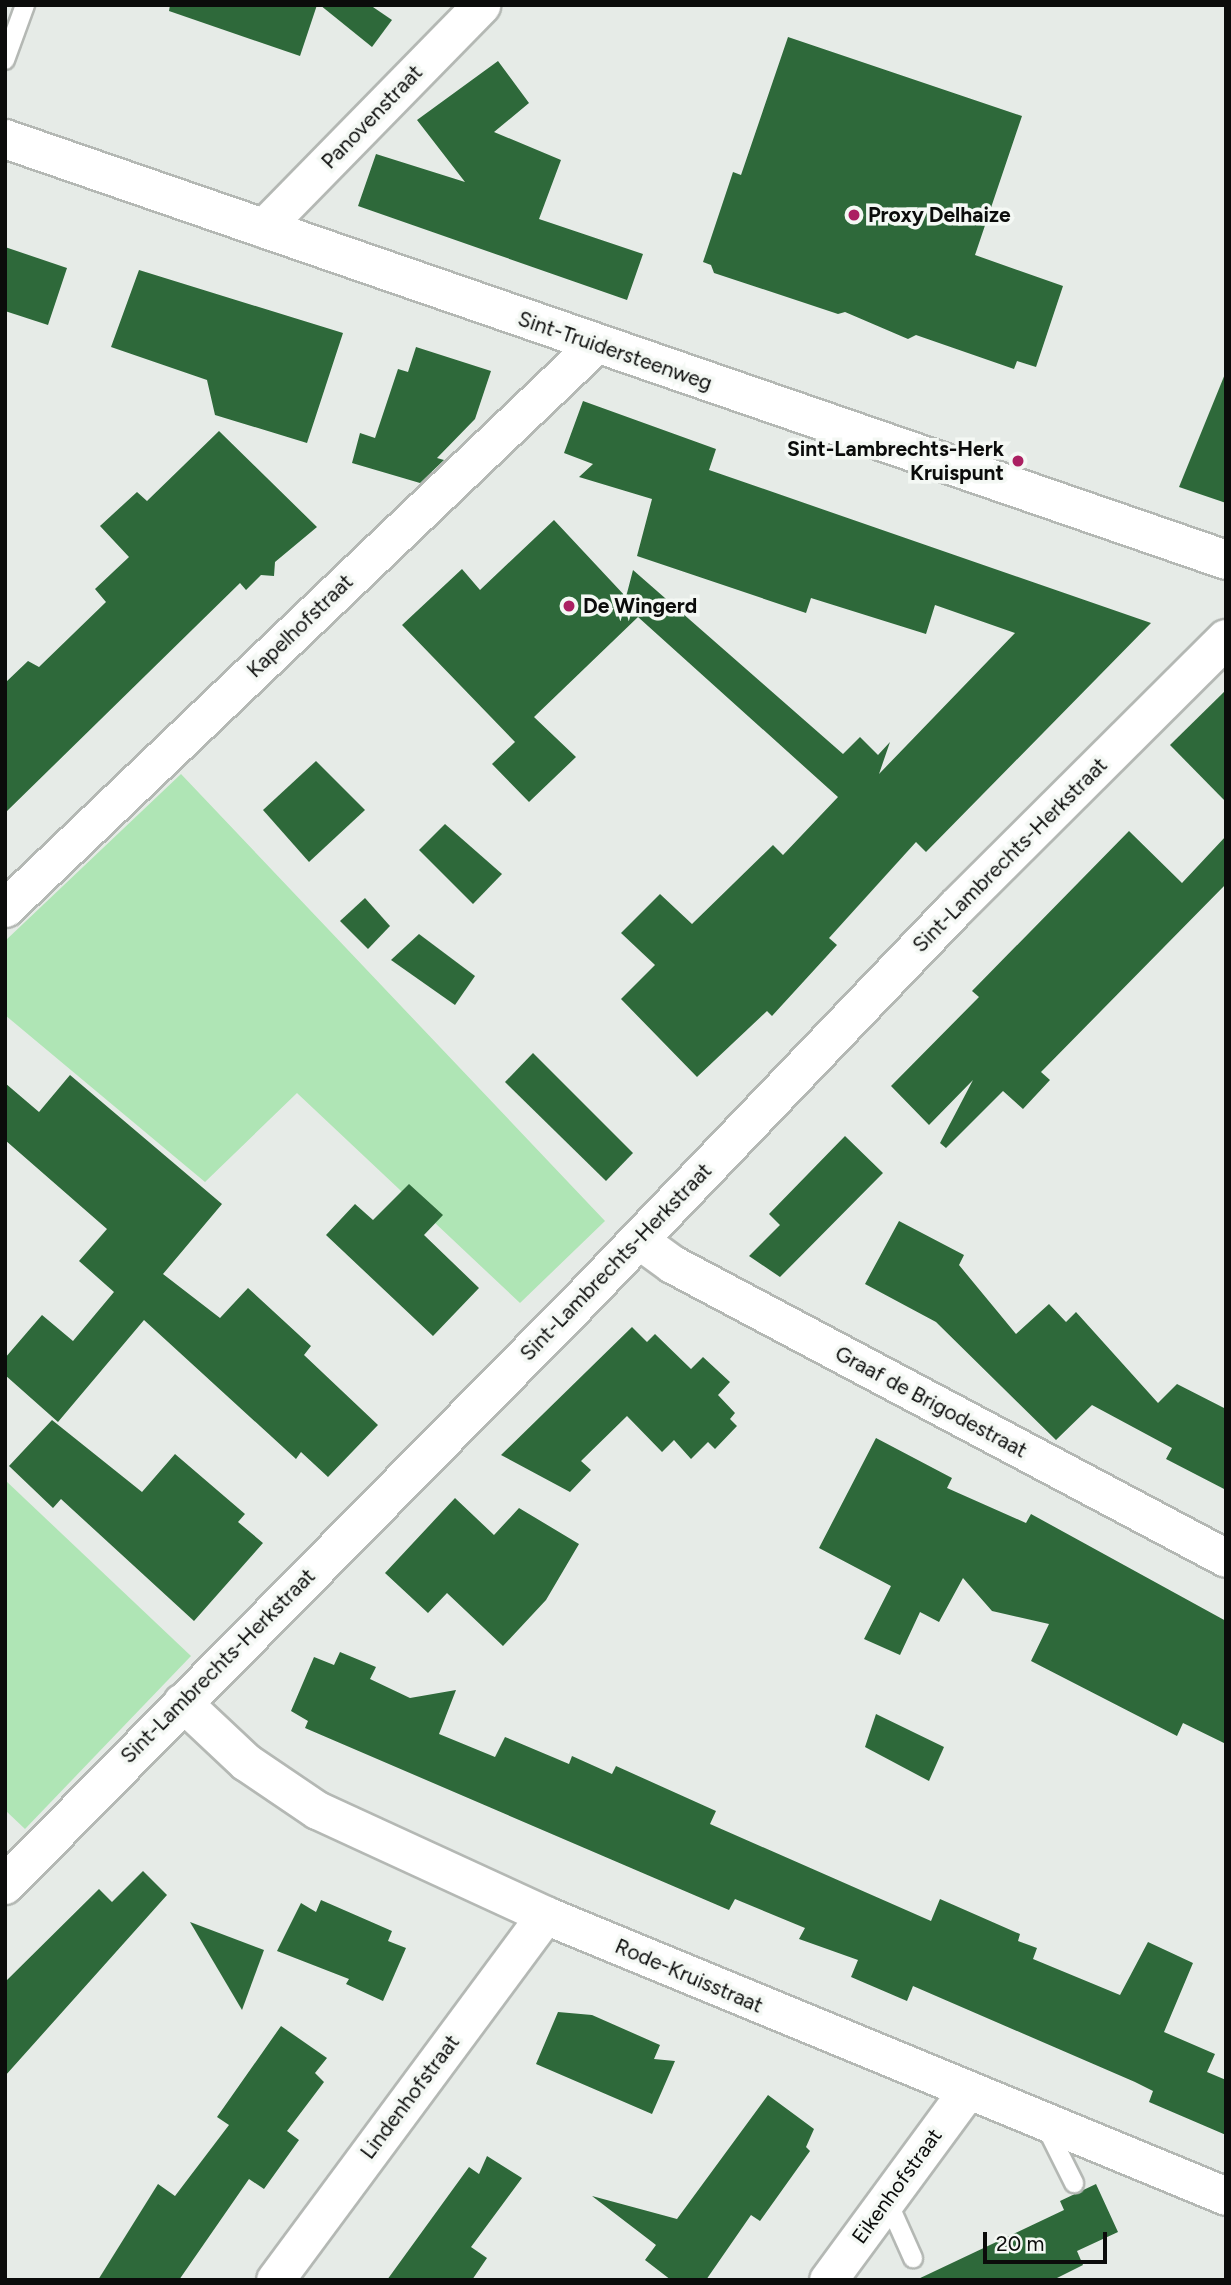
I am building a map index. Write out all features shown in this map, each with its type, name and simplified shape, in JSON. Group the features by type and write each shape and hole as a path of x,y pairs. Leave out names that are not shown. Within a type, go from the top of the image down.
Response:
{"street":[{"name":"Panovenstraat","path":"263,228 481,5"},
{"name":"Sint-Truidersteenweg","path":"5,139 595,345 1226,560"},
{"name":"Kapelhofstraat","path":"5,908 595,345"},
{"name":"Sint-Lambrechts-Herkstraat","path":"5,1885 639,1240 956,908 1226,639"},
{"name":"Graaf de Brigodestraat","path":"639,1240 672,1264 1226,1558"},
{"name":"Rode-Kruisstraat","path":"182,1702 246,1762 317,1810 545,1915 966,2092 1226,2196"},
{"name":"Lindenhofstraat","path":"275,2280 545,1915"},
{"name":"Eikenhofstraat","path":"828,2280 966,2092"}],"lane":[{"path":"5,60 24,5"},
{"path":"1045,2124 1074,2183"},
{"path":"887,2200 913,2258"}],"green space":[{"path":"181,774 605,1221 520,1303 297,1093 205,1182 5,1015 5,941"},
{"path":"5,1480 191,1656 25,1829 5,1810"}],"building":[{"path":"170,5 317,5 300,56 169,11"},
{"path":"320,5 370,5 392,20 372,47"},
{"name":"Proxy Delhaize","path":"788,37 1022,116 975,255 1063,286 1036,367 1017,361 1014,369 916,335 908,339 845,312 838,314 714,273 711,265 703,262 733,172 741,175"},
{"path":"498,61 529,103 494,132 561,160 539,219 643,254 627,300 358,206 376,154 465,182 417,120"},
{"path":"5,247 67,268 48,325 5,311"},
{"path":"139,270 343,333 307,443 215,415 207,380 111,347"},
{"path":"416,347 491,371 475,419 437,458 444,460 420,483 352,463 360,433 375,438 398,369 408,372"},
{"path":"1226,374 1226,503 1179,487"},
{"path":"583,401 716,449 709,470 1151,623 926,852 916,842 829,938 837,945 772,1016 767,1011 697,1077 621,999 655,965 621,933 660,894 692,924 773,845 783,855 838,797 638,617 534,717 576,757 529,802 492,764 515,742 402,625 462,569 480,590 554,520 626,597 633,570 843,754 860,737 878,755 890,742 879,774 1015,633 935,605 926,634 811,598 806,613 637,556 652,499 579,477 593,464 564,453"},
{"path":"219,431 317,527 275,562 274,576 261,575 246,590 240,583 5,813 5,683 28,661 39,667 106,602 95,589 129,557 100,526 137,492 147,501"},
{"path":"1226,690 1226,802 1170,745"},
{"path":"316,761 365,810 309,862 263,810"},
{"path":"445,824 502,874 473,904 419,850"},
{"path":"1129,831 1182,883 1226,836 1226,884 1041,1072 1050,1080 1023,1109 1003,1091 946,1148 940,1143 973,1080 929,1125 891,1086 979,997 972,991"},
{"path":"365,898 390,926 368,949 340,921"},
{"path":"419,934 475,976 455,1005 391,960"},
{"path":"533,1053 633,1153 606,1181 505,1082"},
{"path":"70,1075 222,1204 163,1274 220,1318 248,1288 311,1346 304,1355 378,1425 328,1477 301,1452 296,1459 144,1320 58,1422 5,1375 5,1358 42,1315 73,1341 114,1292 79,1261 107,1229 5,1140 5,1083 39,1112"},
{"path":"845,1136 883,1173 780,1277 749,1256 780,1225 769,1214"},
{"path":"409,1184 443,1215 424,1235 479,1288 433,1336 326,1235 355,1204 373,1220"},
{"path":"899,1221 964,1255 959,1265 1016,1334 1049,1304 1066,1322 1076,1312 1158,1403 1177,1384 1226,1409 1226,1490 1166,1459 1172,1448 1092,1405 1056,1440 936,1322 865,1284"},
{"path":"632,1327 647,1342 655,1334 691,1369 703,1357 730,1382 718,1395 735,1413 730,1419 737,1426 715,1449 708,1442 691,1459 674,1440 662,1452 627,1416 581,1461 591,1470 570,1492 501,1455"},
{"path":"52,1420 142,1492 175,1454 245,1514 238,1522 263,1543 194,1621 61,1499 53,1508 9,1466"},
{"path":"876,1438 952,1478 947,1488 1026,1523 1031,1514 1226,1621 1226,1744 1183,1723 1177,1736 1031,1661 1049,1624 992,1611 963,1578 939,1622 920,1612 900,1655 864,1639 891,1586 819,1548"},
{"path":"455,1498 494,1535 519,1508 579,1544 546,1600 503,1646 447,1593 428,1613 385,1573"},
{"path":"340,1652 376,1667 370,1679 410,1698 456,1690 439,1734 495,1757 505,1737 569,1764 572,1756 612,1774 616,1766 716,1811 710,1824 931,1921 940,1899 1020,1934 1018,1941 1037,1948 1033,1959 1120,1995 1148,1942 1193,1963 1164,2032 1215,2054 1207,2072 1226,2080 1226,2135 1149,2102 1153,2091 1135,2082 913,1986 907,2001 851,1977 858,1960 799,1939 805,1928 735,1899 729,1910 305,1728 308,1721 291,1711 314,1657 334,1665"},
{"path":"876,1714 944,1747 929,1781 865,1747"},
{"path":"143,1871 167,1895 5,2076 5,1982 99,1889 112,1902"},
{"path":"321,1900 392,1931 388,1941 406,1948 383,2001 346,1984 349,1979 277,1951 301,1903 316,1912"},
{"path":"190,1922 264,1950 242,2010"},
{"path":"558,2012 592,2015 660,2045 654,2059 675,2061 652,2114 536,2064"},
{"path":"281,2026 327,2058 315,2073 324,2082 287,2131 299,2140 264,2189 249,2179 179,2280 98,2280 158,2184 175,2196 229,2125 217,2117"},
{"path":"768,2095 814,2129 806,2147 810,2151 760,2221 751,2215 706,2280 671,2280 645,2260 656,2245 592,2196 677,2219"},
{"path":"487,2156 522,2178 471,2247 487,2258 472,2280 387,2280 469,2167 479,2174"},
{"path":"1096,2184 1118,2232 1077,2251 1083,2265 1053,2280 916,2280 1064,2210 1060,2201"}],"place":[{"name":"Proxy Delhaize","path":"854,215"},
{"name":"Sint-Lambrechts-Herk Kruispunt","path":"1018,461"},
{"name":"De Wingerd","path":"569,606"}]}
